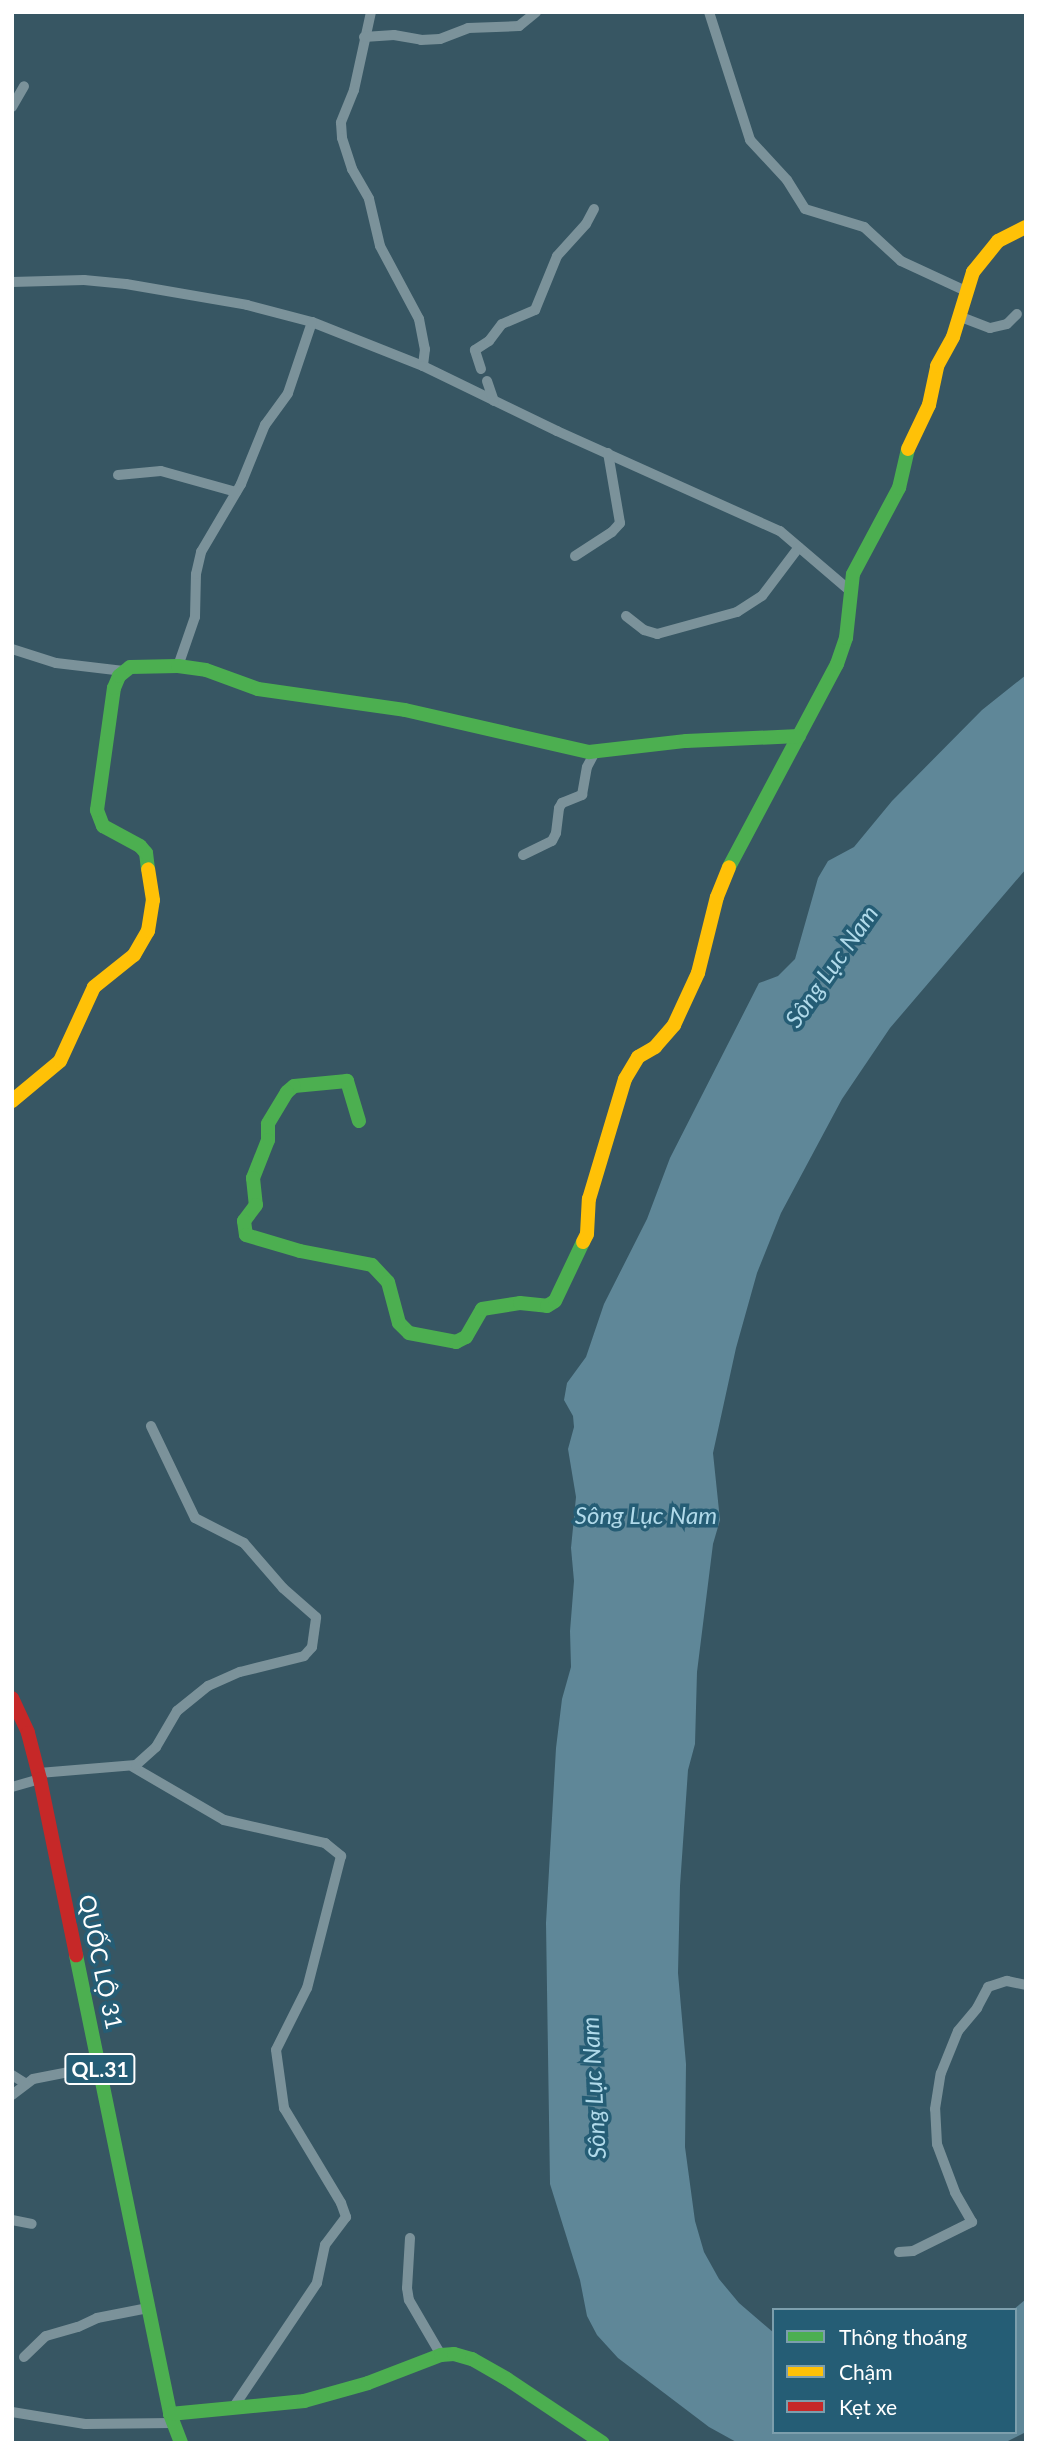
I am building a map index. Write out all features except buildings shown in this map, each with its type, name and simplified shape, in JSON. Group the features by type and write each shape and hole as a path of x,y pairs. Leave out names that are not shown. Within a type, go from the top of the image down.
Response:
{"main road":[{"path":"359,1121 347,1081 294,1086 287,1092 268,1124 268,1140 261,1152 253,1178 256,1205 244,1221 246,1235 300,1251 372,1265 388,1282 398,1322 410,1333 456,1342 466,1337 482,1309 520,1303 552,1304 587,1234 589,1199 625,1079 638,1057 655,1047 674,1025 698,973 717,897 737,847 799,736 843,648 853,574 899,488 905,455 929,405 937,366 961,317 973,272 989,249 1026,227"},
{"path":"12,1101 60,1061 94,987 134,955 148,931 153,900 146,853 140,846 103,827 97,810 104,743 114,688 124,671 136,666 178,666 206,670 258,689 405,710 595,751 686,741 799,736"},
{"name":"QUỐC LỘ 31","path":"12,1698 28,1733 40,1776 171,2418 181,2443"},
{"path":"171,2418 233,2407 286,2405 323,2397 441,2355 454,2354 472,2359 603,2443"}],"street":[{"path":"371,12 354,90 341,123 342,138 352,169 369,199 380,246 419,319 425,349 423,366"},
{"path":"364,37 394,35 421,40 440,39 468,28 519,26 536,12"},
{"path":"709,12 750,140 787,180 805,209 864,227 901,261 966,291"},
{"path":"12,107 24,86"},
{"path":"481,369 475,350 489,341 502,324 536,310 557,256 586,224 594,209"},
{"path":"12,282 83,280 126,284 247,305 312,322 423,366 765,524 779,531 849,590"},
{"path":"961,317 990,328 1007,324 1017,314"},
{"path":"178,666 195,617 199,558 236,492 263,430 297,373 312,322"},
{"path":"487,381 494,401"},
{"path":"575,556 612,532 620,523 608,453"},
{"path":"118,475 161,471 236,492"},
{"path":"626,616 644,630 657,634 737,612 762,596 799,547"},
{"path":"12,649 55,663 124,671"},
{"path":"523,855 552,841 556,833 559,808 562,803 582,795 595,751"},
{"path":"12,1787 40,1776 133,1767 151,1753 181,1707 208,1686 240,1672 304,1657 312,1647 316,1617 284,1588 244,1543 195,1518 151,1426"},
{"path":"133,1767 224,1820 311,1838 331,1845 341,1856 307,1988 276,2050 284,2108 341,2203 346,2217 325,2245 317,2283 233,2407"},
{"path":"899,2252 914,2251 970,2225 971,2218 955,2192 937,2144 935,2109 942,2070 958,2031 977,2008 988,1987 1007,1981 1026,1985"},
{"path":"12,2095 25,2083 42,2076 99,2066"},
{"path":"12,2075 25,2083"},
{"path":"12,2220 32,2224"},
{"path":"410,2238 407,2288 409,2300 441,2355"},
{"path":"24,2357 46,2336 70,2330 97,2318 148,2308"},
{"path":"12,2412 85,2424 171,2418"}],"water":[{"name":"Sông Lục Nam","path":"1026,675 1026,869 890,1028 842,1099 781,1213 757,1273 736,1348 713,1453 720,1520 713,1544 697,1672 695,1744 688,1770 680,1886 678,1973 686,2064 685,2147 695,2221 704,2252 719,2279 739,2303 772,2331 772,2434 1017,2434 1015,2308 1026,2299 1026,2432 1004,2443 738,2443 709,2427 618,2358 597,2335 587,2316 580,2280 550,2184 546,1923 556,1748 562,1699 571,1667 570,1631 574,1581 571,1548 576,1497 568,1449 574,1427 573,1416 564,1400 567,1383 586,1357 604,1304 647,1219 670,1158 759,983 778,976 795,959 818,878 828,861 854,847 892,801 982,710"}],"traffic: fast":[{"path":"729,867 837,664 846,638 853,574 899,488 908,449"},
{"path":"148,869 146,853 140,846 103,826 97,810 114,688 119,676 130,667 178,666 206,670 258,689 405,710 589,752 686,741 799,736"},
{"path":"359,1121 347,1081 294,1086 287,1092 268,1124 268,1140 253,1178 256,1205 244,1221 246,1235 300,1251 372,1265 388,1282 399,1323 409,1333 456,1342 466,1337 482,1309 520,1303 547,1306 555,1301 583,1242"},
{"path":"76,1955 170,2414 181,2443"},
{"path":"170,2414 304,2401 368,2383 441,2355 454,2354 472,2359 507,2379 603,2443"}],"traffic: slow":[{"path":"908,449 929,405 937,366 953,337 973,272 998,241 1026,227"},
{"path":"583,1242 587,1234 589,1199 625,1079 638,1057 655,1047 674,1025 698,973 717,897 729,867"},
{"path":"12,1101 60,1061 94,987 134,955 148,931 153,900 148,869"}],"traffic: jam":[{"path":"12,1698 28,1733 40,1779 76,1955"}]}
